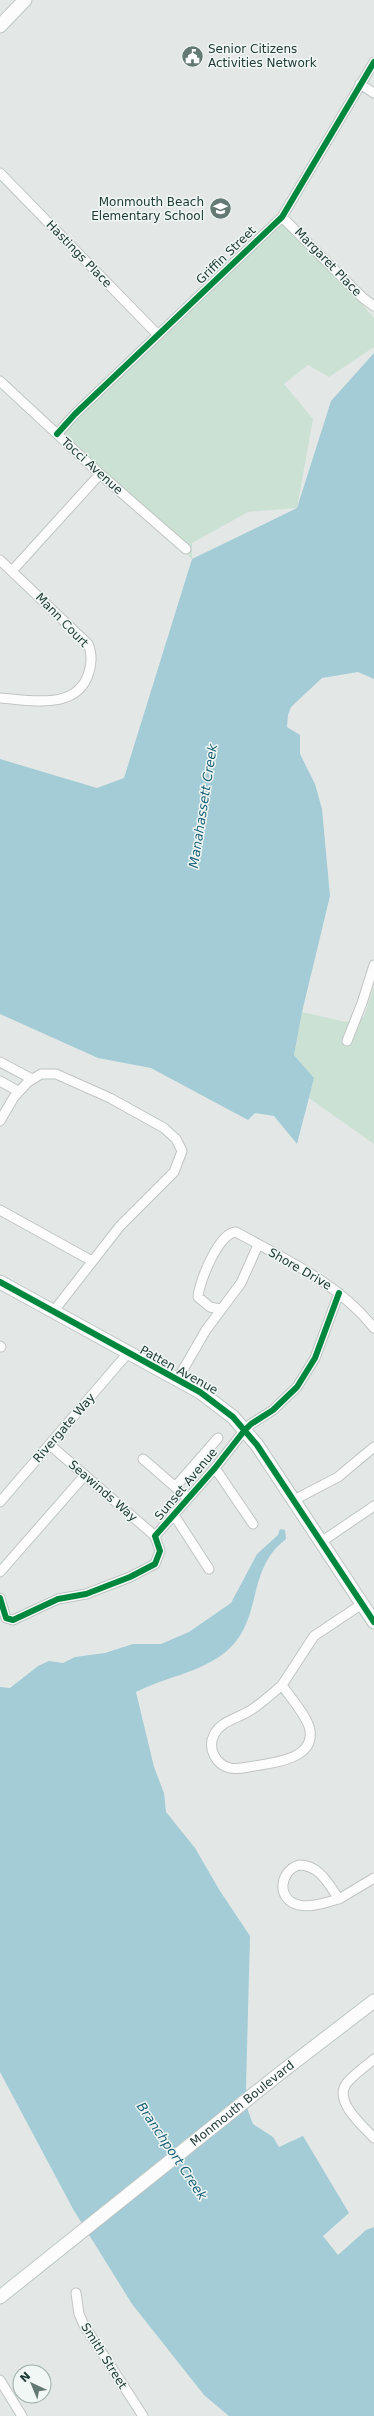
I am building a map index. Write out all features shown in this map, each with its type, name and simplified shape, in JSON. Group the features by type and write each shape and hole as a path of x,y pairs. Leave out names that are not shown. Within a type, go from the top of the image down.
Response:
{"street":[{"path":"0,26 21,1"},
{"name":"Griffin Street","path":"57,434 75,414 282,217 374,62"},
{"path":"360,84 374,93"},
{"name":"Hastings Place","path":"0,173 158,335"},
{"name":"Margaret Place","path":"282,217 363,298 374,306"},
{"name":"Tocci Avenue","path":"0,381 100,474 186,549"},
{"path":"12,571 100,474"},
{"name":"Mann Court","path":"0,560 88,644 92,658 88,675 83,684 67,697 53,701 0,698"},
{"path":"347,1041 362,1003 374,965"},
{"path":"0,1062 32,1079"},
{"path":"0,1120 18,1091 32,1079 41,1074 56,1074 110,1098 164,1128 176,1140 182,1151 174,1172 120,1226 53,1312"},
{"path":"0,1081 18,1091"},
{"path":"0,1210 92,1262"},
{"name":"Shore Drive","path":"220,1309 210,1307 198,1297 198,1288 210,1261 225,1238 233,1232 311,1272 339,1293 374,1328"},
{"name":"Shore Drive","path":"177,1380 220,1309 232,1298 241,1283 258,1245"},
{"name":"Patten Avenue","path":"0,1282 177,1380 222,1407 233,1417 257,1445 374,1622"},
{"name":"Sunset Avenue","path":"0,1598 6,1618 11,1620 58,1599 86,1594 110,1586 154,1564 160,1552 155,1536 215,1468 244,1431 286,1399 306,1374 315,1358 339,1293"},
{"name":"Rivergate Way","path":"0,1502 128,1353"},
{"path":"175,1487 218,1438"},
{"name":"Seawinds Way","path":"50,1445 155,1536"},
{"path":"294,1500 338,1477 374,1447"},
{"path":"143,1459 188,1498"},
{"path":"215,1468 253,1524"},
{"path":"0,1572 84,1475"},
{"path":"321,1542 374,1506"},
{"path":"174,1515 209,1569"},
{"path":"282,1685 309,1727 310,1736 304,1748 292,1758 236,1769 219,1762 212,1750 211,1743 217,1729 251,1710 282,1685 314,1636 362,1604"},
{"path":"339,1899 318,1871 312,1867 299,1865 293,1867 284,1876 284,1894 292,1903 305,1906 339,1899 374,1878"},
{"name":"Monmouth Boulevard","path":"1,2294 52,2257 279,2074 374,2001"},
{"path":"374,2059 346,2084 343,2096 346,2105 374,2138"},
{"name":"Smith Street","path":"76,2293 79,2314 84,2325 143,2416"},
{"path":"0,2380 19,2414"}],"green space":[{"path":"286,216 374,318 374,347 329,377 308,365 284,384 313,419 297,508 248,512 192,543 192,559 58,432"},
{"path":"374,986 374,1144 309,1098 314,1078 294,1055 302,1012 346,1022 364,1017"}],"water":[{"name":"Manahassett Creek","path":"374,353 374,679 358,672 322,678 291,707 288,715 287,727 300,735 300,754 315,784 322,809 330,896 302,1012 294,1055 314,1078 297,1144 274,1116 255,1113 248,1120 151,1068 98,1058 0,1014 0,759 97,788 124,778 192,559 297,508 331,401"},
{"name":"Branchport Creek","path":"280,1529 285,1530 286,1539 273,1552 264,1566 245,1627 236,1641 223,1654 213,1661 192,1671 136,1692 154,1767 164,1793 166,1812 195,1848 220,1891 250,1936 246,2088 248,2111 253,2124 273,2137 279,2147 303,2136 349,2213 323,2236 338,2255 366,2230 374,2227 374,2416 229,2416 204,2395 132,2304 73,2209 0,2072 0,1687 10,1688 38,1666 49,1661 63,1663 75,1657 105,1653 133,1644 161,1644 189,1632 231,1603 257,1554 278,1535"}],"cycle path":[{"path":"57,434 75,414 282,217 374,62"},
{"path":"0,1282 200,1392 233,1417 257,1445 374,1622"},
{"path":"0,1598 6,1618 13,1620 58,1599 86,1594 130,1577 155,1564 160,1551 155,1536 215,1468 244,1431 251,1424 273,1410 297,1387 315,1358 339,1293"}],"place":[{"name":"Senior Citizens Activities Network","path":"192,56"},
{"name":"Monmouth Beach Elementary School","path":"220,209"}]}
